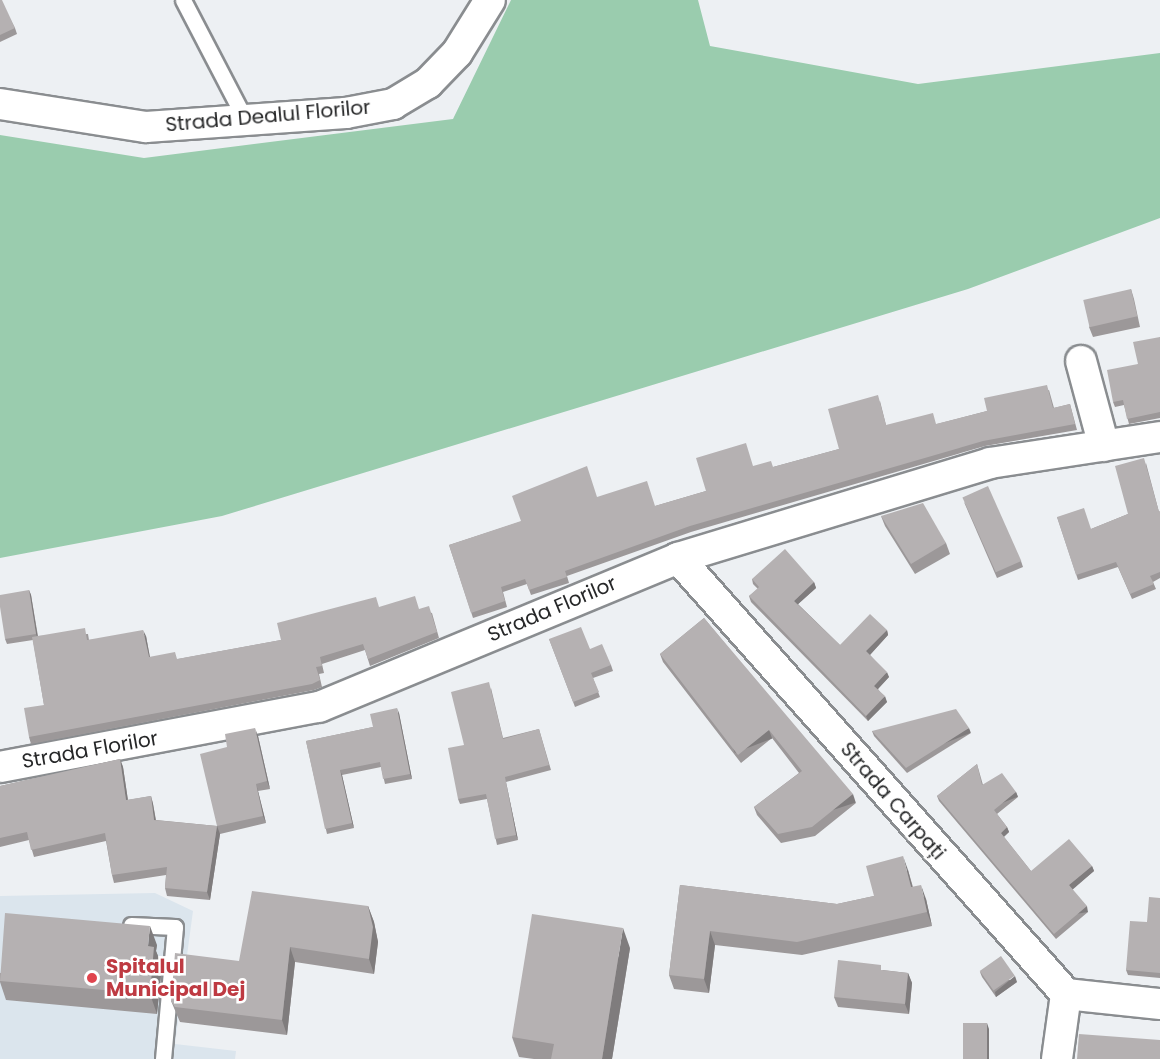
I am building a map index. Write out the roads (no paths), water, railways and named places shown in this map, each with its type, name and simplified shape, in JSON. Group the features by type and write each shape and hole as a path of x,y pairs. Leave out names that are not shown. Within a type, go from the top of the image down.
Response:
{"street":[{"name":"Strada Dealul Florilor","path":"0,104 146,127 244,117 346,113 393,104 428,83 457,53 490,0"},
{"path":"1081,361 1104,446"},
{"name":"Strada Florilor","path":"0,767 319,707 678,558 990,463 1160,437"},
{"name":"Strada Carpați","path":"678,558 1066,994"},
{"path":"1057,1059 1066,994 1160,1004"}],"lane":[{"path":"183,0 244,117"},
{"path":"117,924 175,927 163,1059"}],"place":[{"name":"Spitalul Municipal Dej","path":"92,978"}]}
